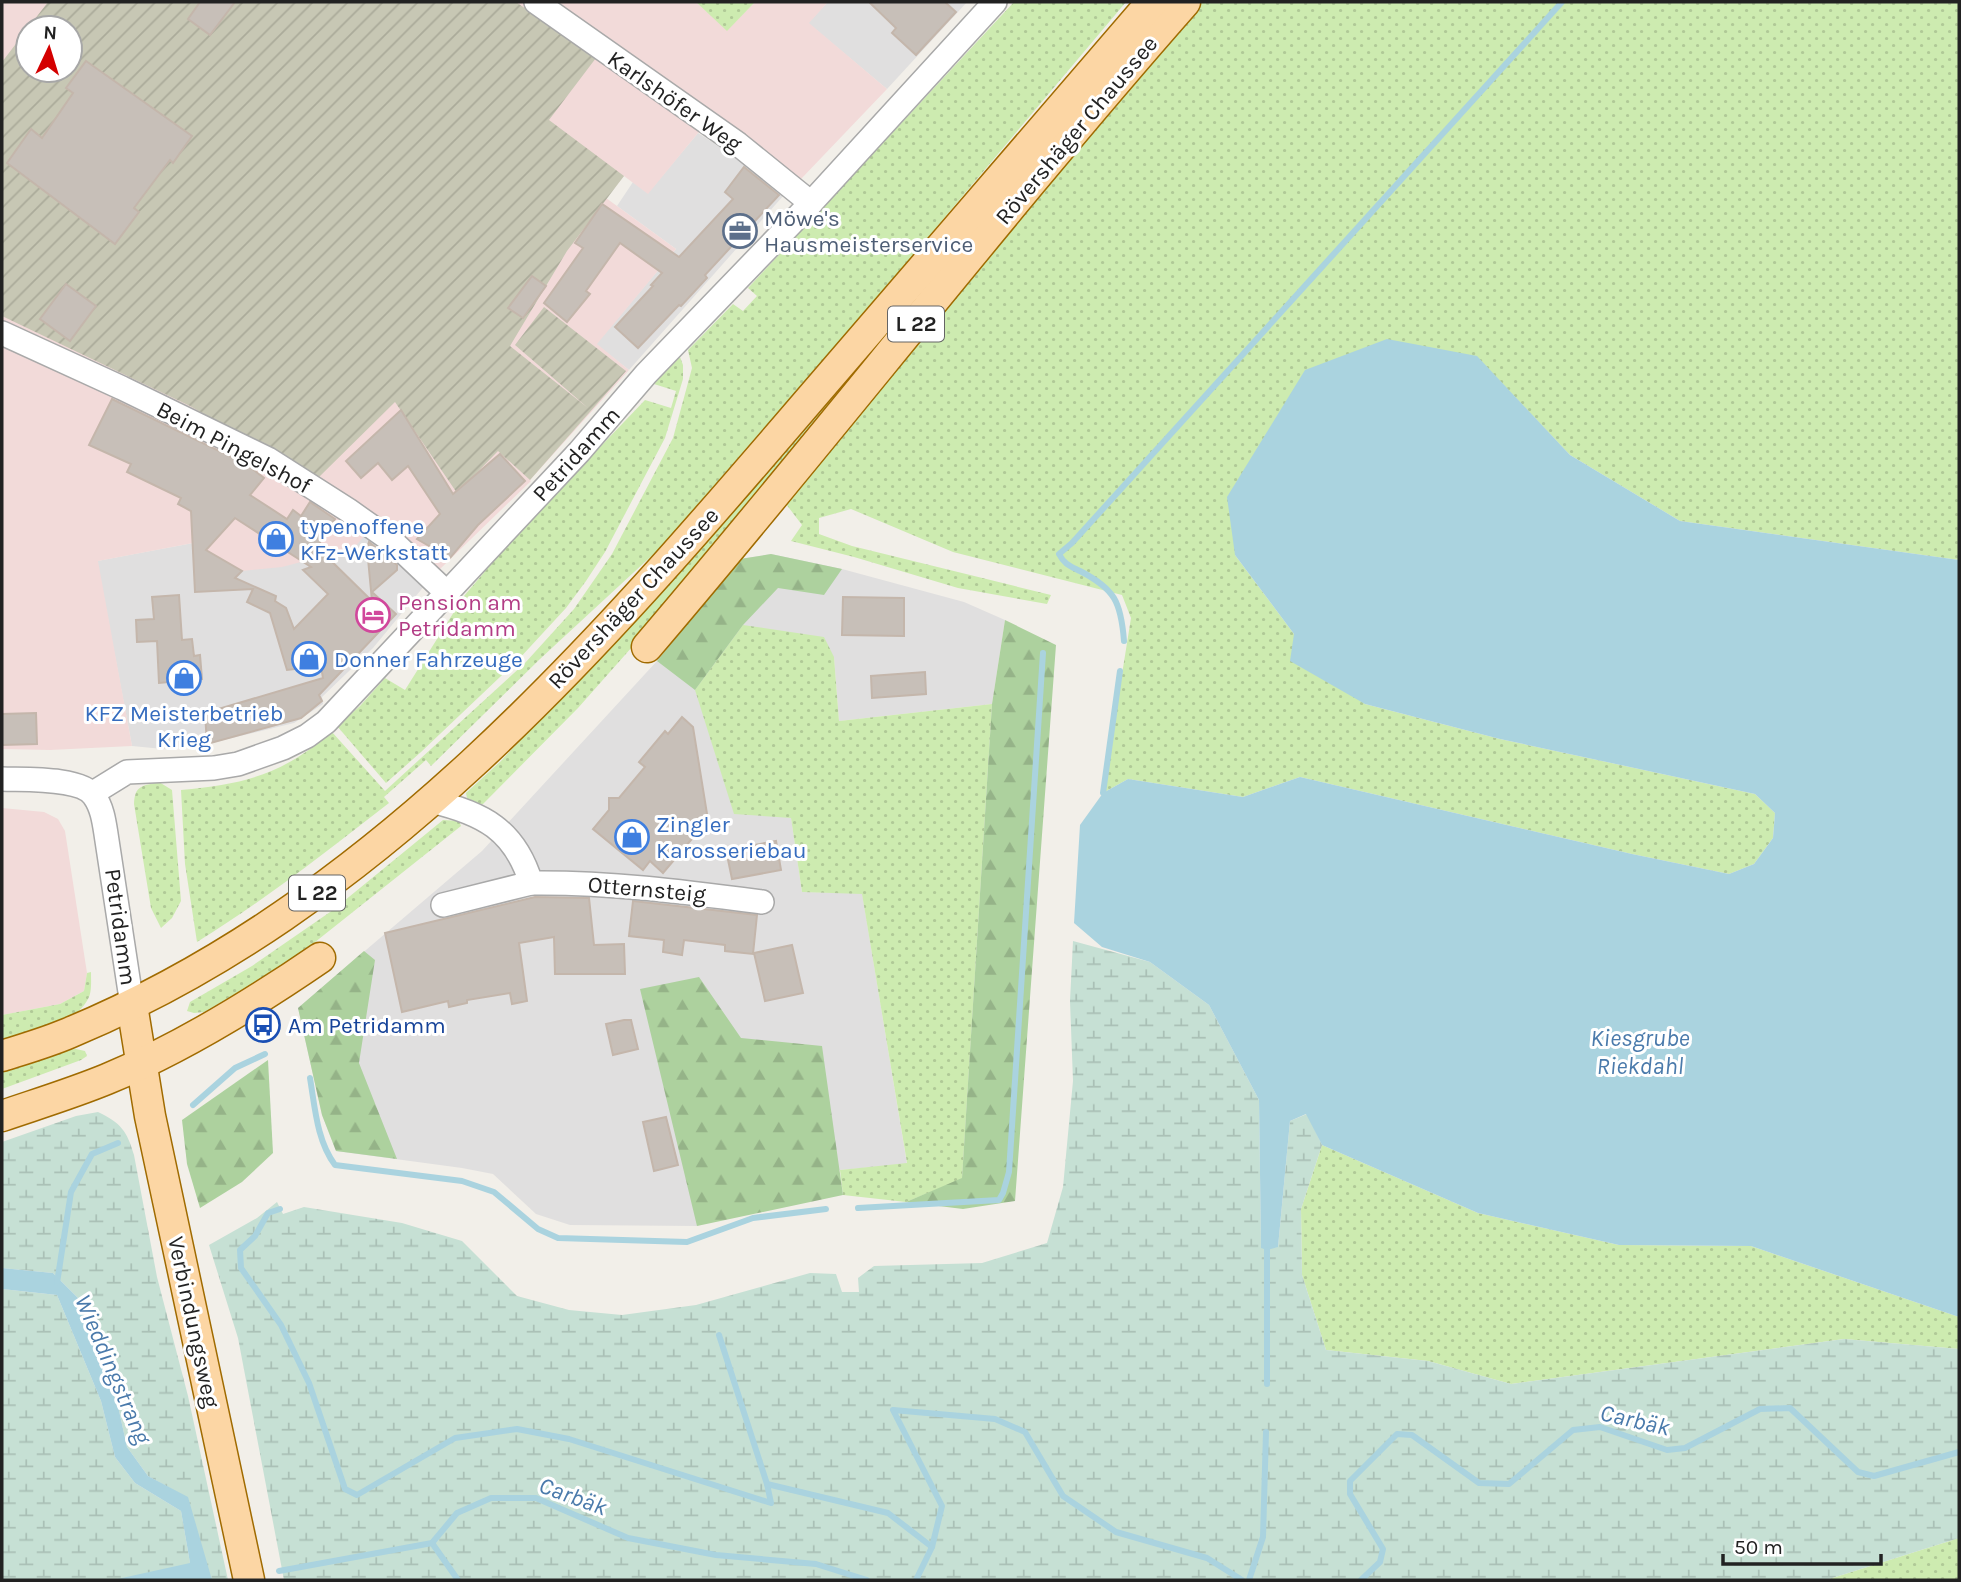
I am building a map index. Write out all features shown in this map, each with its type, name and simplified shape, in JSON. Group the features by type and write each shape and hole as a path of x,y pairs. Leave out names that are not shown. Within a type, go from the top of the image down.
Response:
{"main road":[{"name":"Rövershäger Chaussee","path":"2,1056 66,1035 132,1005 214,961 349,870 453,782 542,696 713,513 1152,2"},
{"name":"Rövershäger Chaussee","path":"647,647 812,452 1080,121 1185,2"},
{"path":"2,1116 78,1090 141,1063 208,1029 320,958"},
{"name":"Petridamm","path":"132,1005 141,1063"},
{"name":"Verbindungsweg","path":"141,1063 249,1580"}],"street":[{"name":"Karlshöfer Weg","path":"536,2 738,144 811,202"},
{"name":"Petridamm","path":"132,1005 106,834 101,811 93,793 127,772 214,768 238,764 283,748 307,736 326,722 579,452 646,374 811,202 995,2"},
{"name":"Beim Pingelshof","path":"2,332 268,460 392,541 447,593"},
{"path":"2,779 50,780 93,793"},
{"path":"431,801 461,808 486,821 509,838 525,862 531,883"},
{"name":"Otternsteig","path":"443,905 531,883 651,887 762,902"}],"shaded area":[{"path":"2,2 696,2 727,30 755,2 828,2 809,23 887,89 801,179 719,116 698,133 648,194 624,176 606,198 676,249 597,344 629,370 531,481 440,569 377,521 354,548 282,567 242,571 193,543 98,561 132,746 50,750 2,749"},
{"path":"48,2 516,2 596,58 549,120 624,176 567,251 510,346 588,408 515,345 544,307 626,371 530,480 498,451 457,493 395,402 317,479 190,406 2,316 2,62 14,46 14,84 84,84 84,14 39,14"},
{"path":"828,2 967,2 887,89 808,23"},
{"path":"698,133 746,164 784,195 629,370 596,344 676,249 617,206 633,182 648,193"},
{"path":"368,531 425,585 373,648 322,697 323,704 294,723 207,744 163,749 132,746 97,561 193,543"},
{"path":"771,554 842,569 964,602 1005,620 992,704 839,721 834,657 791,818 802,892 862,893 907,1164 840,1170 697,1226 570,1225 536,1214 493,1174 336,1151 322,1115 298,1008 482,851 657,661 740,559"},
{"path":"2,808 44,812 58,819 65,831 87,973 84,991 60,1004 2,1015"}],"green space":[{"path":"696,2 755,2 727,31"},
{"path":"1014,2 1126,2 880,294 659,549 540,659 431,766 426,760 384,797 389,803 271,892 197,942 185,864 181,790 261,775 296,758 332,732 385,791 525,663 574,609 612,554 673,438 692,368 688,350 733,304 743,311 757,296 748,288"},
{"path":"1160,2 640,638 578,708 483,804 476,804 467,798 466,793 501,761 640,612"},
{"path":"1196,2 1959,2 1959,560 1680,521 1570,455 1477,357 1235,555 1294,634 1365,704 1500,739 1755,794 1775,813 1773,838 1754,864 1729,874 1300,777 1243,797 1128,779 1103,793 1131,618 1122,595 953,552 851,509 819,518 819,534 852,546 1051,595 1047,604 958,588 791,541 802,525 786,504"},
{"path":"680,357 683,379 665,438 605,552 586,581 566,608 518,660 386,783 337,726 360,706 385,678 405,690 464,596 515,536 645,400 671,408 676,391 654,384"},
{"path":"771,554 842,569 824,595 778,588 743,625 695,690 657,661 740,559"},
{"path":"1005,620 1056,645 1015,1201 963,1209 906,1202 962,1178 992,704"},
{"path":"743,625 824,637 834,657 839,721 992,704 962,1179 906,1202 843,1195 840,1170 907,1163 862,894 802,892 791,818 734,814 695,690"},
{"path":"159,782 172,790 181,901 172,918 161,928 151,908 134,804 140,787"},
{"path":"443,820 459,821 461,826 290,962 204,1012 187,1011 190,1002 252,966 333,910"},
{"path":"1073,941 1150,962 1209,1005 1259,1100 1261,1248 1278,1247 1290,1121 1307,1114 1322,1145 1301,1209 1302,1275 1326,1350 1428,1361 1511,1384 1844,1339 1959,1349 1959,1538 1826,1580 284,1580 238,1338 209,1245 257,1218 277,1202 283,1214 304,1207 402,1223 462,1241 517,1296 569,1310 622,1315 696,1305 810,1273 836,1274 842,1292 859,1292 858,1278 874,1266 982,1263 1047,1243 1063,1187 1073,1081 1070,1001"},
{"path":"364,951 375,960 359,1063 397,1159 336,1151 322,1115 298,1008"},
{"path":"91,972 89,996 72,1016 50,1028 2,1043 2,1015 60,1004 84,991 87,973"},
{"path":"699,977 741,1038 822,1046 843,1195 697,1226 640,989"},
{"path":"60,1050 85,1051 87,1056 2,1089 2,1067"},
{"path":"268,1060 273,1153 242,1182 200,1208 187,1164 182,1120"},
{"path":"98,1112 122,1129 134,1155 157,1277 188,1396 228,1580 2,1580 2,1289 57,1295 101,1401 115,1457 135,1483 181,1511 190,1563 188,1498 148,1476 127,1447 118,1406 78,1298 53,1273 2,1268 2,1142 76,1116"},
{"path":"1322,1145 1478,1213 1619,1245 1751,1246 1959,1317 1959,1349 1844,1339 1511,1384 1428,1361 1326,1350 1302,1275 1301,1209"},
{"path":"1959,1538 1959,1580 1826,1580"}],"water":[{"name":"Kiesgrube Riekdahl","path":"1387,339 1477,356 1570,455 1680,521 1959,560 1959,1317 1751,1246 1619,1245 1478,1213 1322,1145 1306,1114 1290,1121 1278,1247 1267,1250 1261,1248 1259,1100 1209,1005 1150,962 1102,947 1074,923 1080,825 1103,793 1128,779 1243,797 1300,777 1729,874 1754,864 1773,838 1775,813 1755,794 1500,739 1365,704 1290,661 1294,634 1235,555 1227,497 1305,370"},
{"path":"2,1268 53,1273 78,1298 118,1406 127,1447 148,1476 188,1497 212,1580 113,1580 190,1563 181,1511 135,1483 115,1457 101,1401 57,1295 2,1289"}],"building":[{"path":"200,2 235,2 210,35 188,19"},
{"path":"869,2 945,2 956,12 916,55 892,33 896,28"},
{"path":"86,61 192,136 173,163 170,160 134,208 139,212 115,244 7,163 31,129 42,138 73,93 66,88 69,84 84,84"},
{"path":"744,167 779,195 705,275 707,278 638,348 615,327 662,273 620,243 586,291 590,294 567,322 544,303 583,248 575,243 602,204 679,257 733,199 725,192"},
{"path":"532,276 546,286 523,318 508,308"},
{"path":"66,284 96,306 70,341 40,319"},
{"path":"112,399 246,464 264,478 250,495 287,519 293,510 301,516 310,502 335,519 317,547 372,601 367,548 369,542 397,565 397,570 372,592 396,614 319,695 322,701 301,718 207,744 205,713 323,678 321,666 287,670 270,613 247,602 253,589 195,592 191,511 178,504 181,498 127,472 131,464 89,445","holes":["235,518 311,567 303,570 328,594 294,629 286,608 275,601 276,596 235,578 242,571 206,550"]},
{"path":"401,410 453,494 500,454 525,481 478,525 450,558 417,539 440,514 408,466 392,480 378,463 361,478 346,461"},
{"path":"179,595 182,640 192,639 194,656 200,655 202,679 159,683 157,641 137,642 136,620 154,619 152,597"},
{"path":"843,597 904,598 904,636 842,635"},
{"path":"925,672 926,694 872,698 871,676"},
{"path":"36,713 37,744 2,745 2,714"},
{"path":"682,717 693,727 708,820 663,873 650,861 643,870 593,829 609,810 609,798 619,798 645,767 639,762 665,731 668,734"},
{"path":"776,841 781,870 732,879 726,850"},
{"path":"535,897 589,898 594,945 624,944 625,974 555,974 554,937 519,943 527,1001 512,1004 510,993 467,1000 467,1003 449,1007 448,1001 402,1012 385,933"},
{"path":"633,901 757,915 753,954 725,951 725,945 684,940 682,955 663,952 664,940 629,936"},
{"path":"792,945 803,993 765,1001 754,953"},
{"path":"631,1020 638,1049 613,1055 606,1024"},
{"path":"666,1117 678,1165 654,1171 643,1122"}],"waterway":[{"path":"1124,641 1121,616 1109,591 1068,564 1059,554 1072,543 1562,2"},
{"path":"858,1208 999,1200 1003,1193 1009,1172 1043,653"},
{"path":"1103,793 1120,671"},
{"path":"193,1105 235,1068 265,1054"},
{"path":"310,1078 320,1135 335,1165 462,1181 494,1192 538,1229 558,1238 687,1242 753,1218 826,1209"},
{"path":"57,1283 71,1192 92,1154 118,1143"},
{"path":"280,1209 268,1213 255,1236 240,1250 241,1268 281,1325 309,1383 345,1489 357,1495 455,1438 517,1429 569,1439 771,1503 767,1484"},
{"path":"1267,1250 1267,1384"},
{"path":"719,1335 767,1484 888,1513 932,1547"},
{"name":"Carbäk","path":"1361,1580 1380,1562 1383,1549 1350,1494 1350,1481 1397,1434 1412,1435 1479,1483 1509,1484 1573,1430 1600,1427 1667,1450 1685,1448 1760,1409 1790,1408 1858,1472 1874,1476 1959,1452"},
{"name":"Carbäk","path":"916,1580 932,1547 942,1506 893,1410 995,1419 1025,1432 1063,1496 1116,1532 1207,1558 1242,1580"},
{"path":"1249,1580 1263,1537 1266,1432"},
{"name":"Carbäk","path":"279,1571 432,1543 457,1513 491,1498 536,1498 628,1538 716,1555 816,1564 867,1580"},
{"path":"432,1543 458,1580"}],"place":[{"name":"Möwe's Hausmeisterservice","path":"740,231"},
{"name":"typenoffene KFz-Werkstatt","path":"276,539"},
{"name":"Pension am Petridamm","path":"373,615"},
{"name":"Donner Fahrzeuge","path":"309,659"},
{"name":"KFZ Meisterbetrieb Krieg","path":"184,678"},
{"name":"Zingler Karosseriebau","path":"632,837"},
{"name":"Am Petridamm","path":"263,1025"}],"water label":[{"name":"Wieddingstrang","path":"113,1369"}]}
